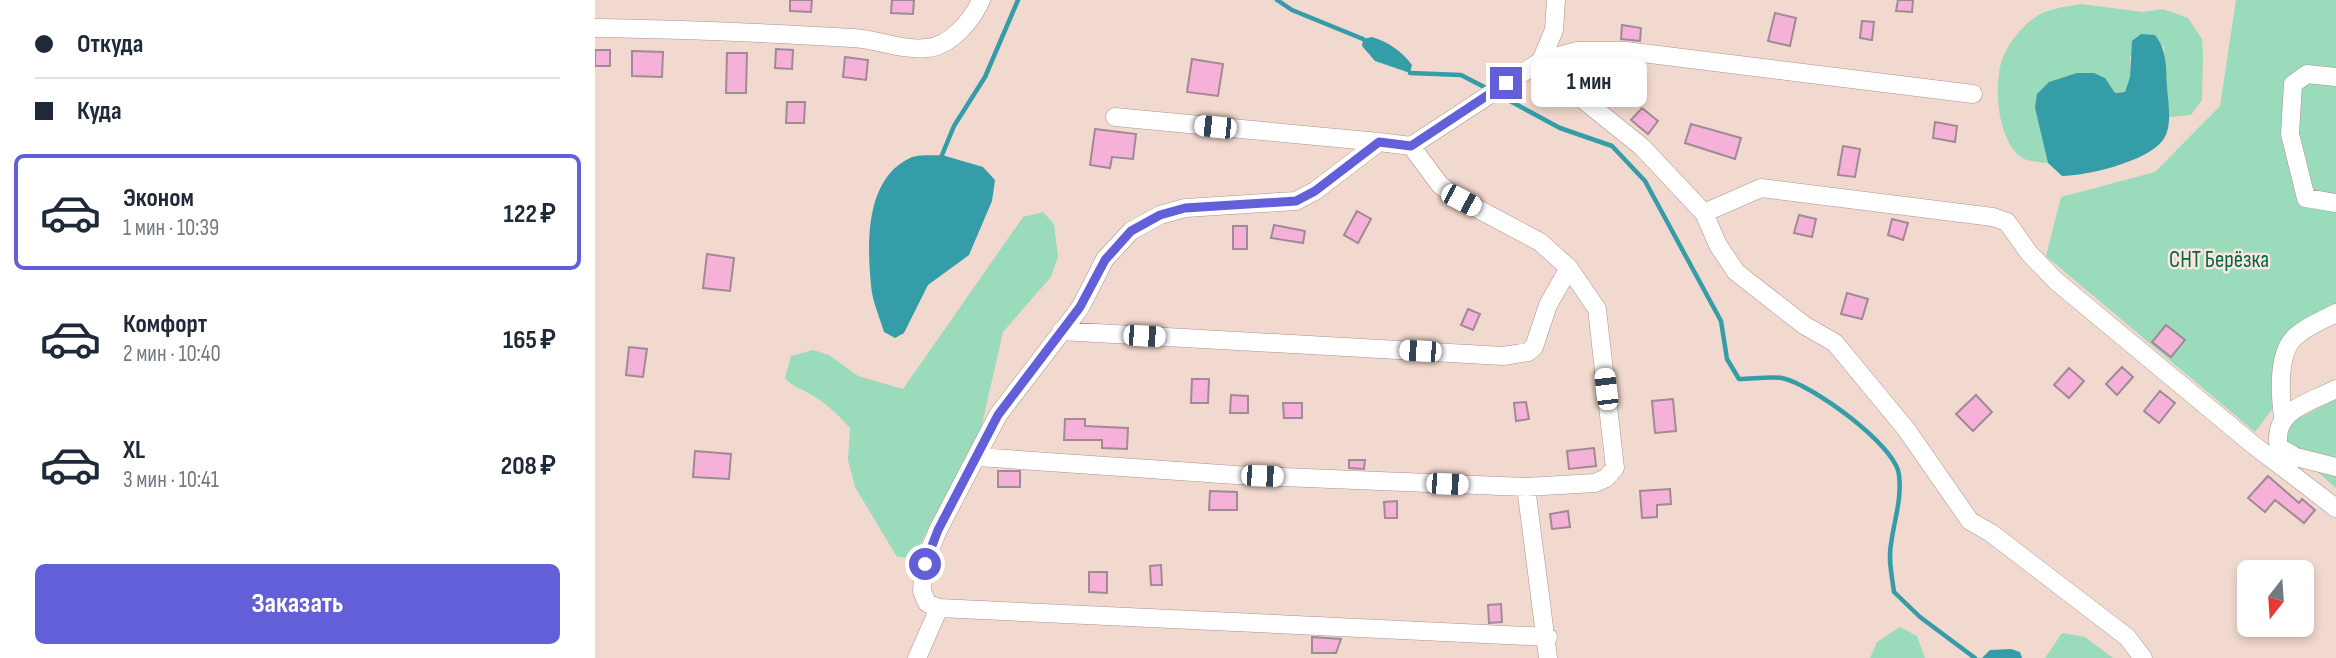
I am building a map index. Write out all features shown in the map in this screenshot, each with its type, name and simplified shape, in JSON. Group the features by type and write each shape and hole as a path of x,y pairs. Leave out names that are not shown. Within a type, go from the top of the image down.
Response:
{"street":[{"path":"595,27 761,31 859,38 927,48 948,42 977,9 981,0"},
{"path":"1541,61 1554,30 1556,0"},
{"path":"1115,117 1411,146 1541,61 1577,51 1626,51 1973,94"},
{"path":"1541,61 1581,98 1642,146 1704,213 1718,245 1736,272 1804,325 1835,343 1906,429 1970,521 1991,533 2127,637 2143,658"},
{"path":"2336,78 2307,74 2293,84 2290,134 2306,198 2336,204"},
{"path":"1379,142 1315,191 1296,201 1185,208 1160,215 1131,231 1105,260 1080,307 998,415 938,530 925,564 922,591 927,604 939,608 1548,637"},
{"path":"978,457 1236,475 1526,487 1595,483 1606,478 1615,468 1597,309 1569,268 1540,242 1461,200 1440,185 1411,146"},
{"path":"1704,213 1761,188 1951,211 1993,217 2007,222 2028,253 2056,281 2251,443 2336,508"},
{"path":"1061,331 1503,356 1528,352 1534,347 1548,305 1569,268"},
{"path":"2336,313 2298,334 2289,343 2280,399 2283,417 2276,432 2279,447 2296,457 2336,467"},
{"path":"2283,417 2336,389"},
{"path":"1526,487 1548,637 1548,658"},
{"path":"916,658 939,608"}],"green space":[{"name":"СНТ Берёзка","path":"2236,0 2336,0 2336,313 2298,334 2280,399 2255,432 2046,256 2061,197 2155,172 2220,106"},
{"path":"2081,4 2143,12 2163,9 2188,18 2202,39 2202,100 2191,115 2169,117 2164,46 2130,56 2130,77 2125,92 2115,93 2107,85 2035,108 2048,163 2027,160 2013,149 2002,124 1998,94 2000,66 2017,35 2034,18 2051,10"},
{"path":"1043,212 1054,224 1058,257 1051,277 1003,332 980,433 913,558 897,557 855,487 848,460 850,428 827,405 785,378 791,356 813,350 829,355 858,376 903,389 1023,217"},
{"path":"2336,399 2336,488 2285,444 2288,424"},
{"path":"1900,627 1917,636 1925,658 1870,658 1877,642"},
{"path":"2062,633 2085,637 2113,658 2045,658"}],"water":[{"path":"2141,34 2155,35 2165,59 2169,114 2168,128 2163,140 2156,148 2131,161 2101,170 2062,176 2048,163 2035,108 2037,94 2049,82 2077,73 2094,73 2105,78 2115,93 2125,92 2130,77 2132,41"},
{"path":"1372,37 1389,44 1404,55 1412,65 1410,73 1375,61 1362,46 1363,39"},
{"path":"942,155 983,167 995,180 992,201 969,255 928,285 904,333 895,338 884,332 874,303 869,250 872,214 884,181 895,168 913,157"},
{"path":"2011,649 2020,652 2022,658 1982,658 1990,650"}],"building":[{"path":"790,0 812,0 811,12 790,11"},
{"path":"892,0 914,0 913,14 891,13"},
{"path":"1898,0 1913,0 1912,12 1896,11"},
{"path":"1775,13 1796,18 1790,46 1768,41"},
{"path":"1862,21 1874,22 1872,40 1860,38"},
{"path":"1622,25 1641,28 1640,41 1621,39"},
{"path":"776,49 793,50 792,69 775,68"},
{"path":"595,50 610,50 610,66 595,66"},
{"path":"632,51 663,52 662,77 632,76"},
{"path":"727,53 747,53 746,93 726,93"},
{"path":"845,57 868,60 866,80 843,77"},
{"path":"1192,59 1223,64 1218,96 1187,92"},
{"path":"787,102 805,102 804,123 786,123"},
{"path":"1642,108 1658,121 1648,134 1631,120"},
{"path":"1935,122 1957,126 1955,142 1933,138"},
{"path":"1691,124 1741,138 1735,159 1685,143"},
{"path":"1095,129 1136,134 1133,159 1112,157 1110,168 1090,165"},
{"path":"1843,146 1860,149 1855,177 1838,175"},
{"path":"1357,211 1371,219 1358,243 1344,235"},
{"path":"1799,215 1816,219 1812,237 1794,233"},
{"path":"1892,219 1908,223 1903,240 1888,235"},
{"path":"1274,225 1305,231 1303,243 1271,238"},
{"path":"1233,226 1247,226 1247,249 1233,249"},
{"path":"707,254 734,258 730,291 703,288"},
{"path":"1847,293 1868,299 1862,319 1841,314"},
{"path":"1468,309 1480,314 1473,330 1461,325"},
{"path":"2166,325 2185,340 2171,357 2152,342"},
{"path":"629,347 647,349 643,377 626,375"},
{"path":"2122,367 2133,377 2117,395 2106,384"},
{"path":"2069,368 2084,381 2069,398 2054,385"},
{"path":"1192,379 1209,379 1208,403 1191,403"},
{"path":"2160,391 2175,403 2159,423 2144,411"},
{"path":"1231,395 1248,396 1248,413 1230,413"},
{"path":"1976,395 1992,412 1973,431 1956,414"},
{"path":"1673,399 1676,431 1655,433 1652,401"},
{"path":"1526,402 1529,419 1516,421 1514,403"},
{"path":"1283,403 1302,403 1302,418 1284,418"},
{"path":"1065,419 1085,419 1085,426 1128,428 1127,449 1102,448 1102,440 1064,440"},
{"path":"1594,448 1596,466 1569,469 1567,451"},
{"path":"695,451 731,454 729,479 693,477"},
{"path":"1349,460 1365,460 1364,469 1349,468"},
{"path":"998,471 1020,471 1020,487 998,487"},
{"path":"2268,476 2299,503 2302,499 2315,510 2304,523 2275,500 2265,512 2248,498"},
{"path":"1670,489 1671,504 1657,505 1657,517 1642,518 1640,491"},
{"path":"1210,491 1237,492 1237,510 1209,510"},
{"path":"1397,501 1397,518 1385,518 1384,502"},
{"path":"1568,511 1570,527 1552,529 1550,514"},
{"path":"1161,565 1162,585 1151,585 1150,566"},
{"path":"1089,572 1107,572 1107,593 1089,592"},
{"path":"1501,604 1502,622 1489,623 1488,605"},
{"path":"1312,637 1341,639 1336,653 1312,653"}],"waterway":[{"path":"942,155 954,126 985,77 1018,0"},
{"path":"1277,0 1292,10 1363,39"},
{"path":"1410,73 1461,75 1490,90"},
{"path":"1497,94 1560,128 1612,146 1645,181 1721,321 1727,359 1739,379 1777,377 1812,391 1850,418 1884,448 1894,462 1900,484 1890,556 1894,592 1920,617 1975,658"}],"route":[{"path":"925,564 938,530 998,415 1080,307 1105,260 1131,231 1160,215 1185,208 1296,201 1315,191 1379,142 1411,146 1506,83"}]}
